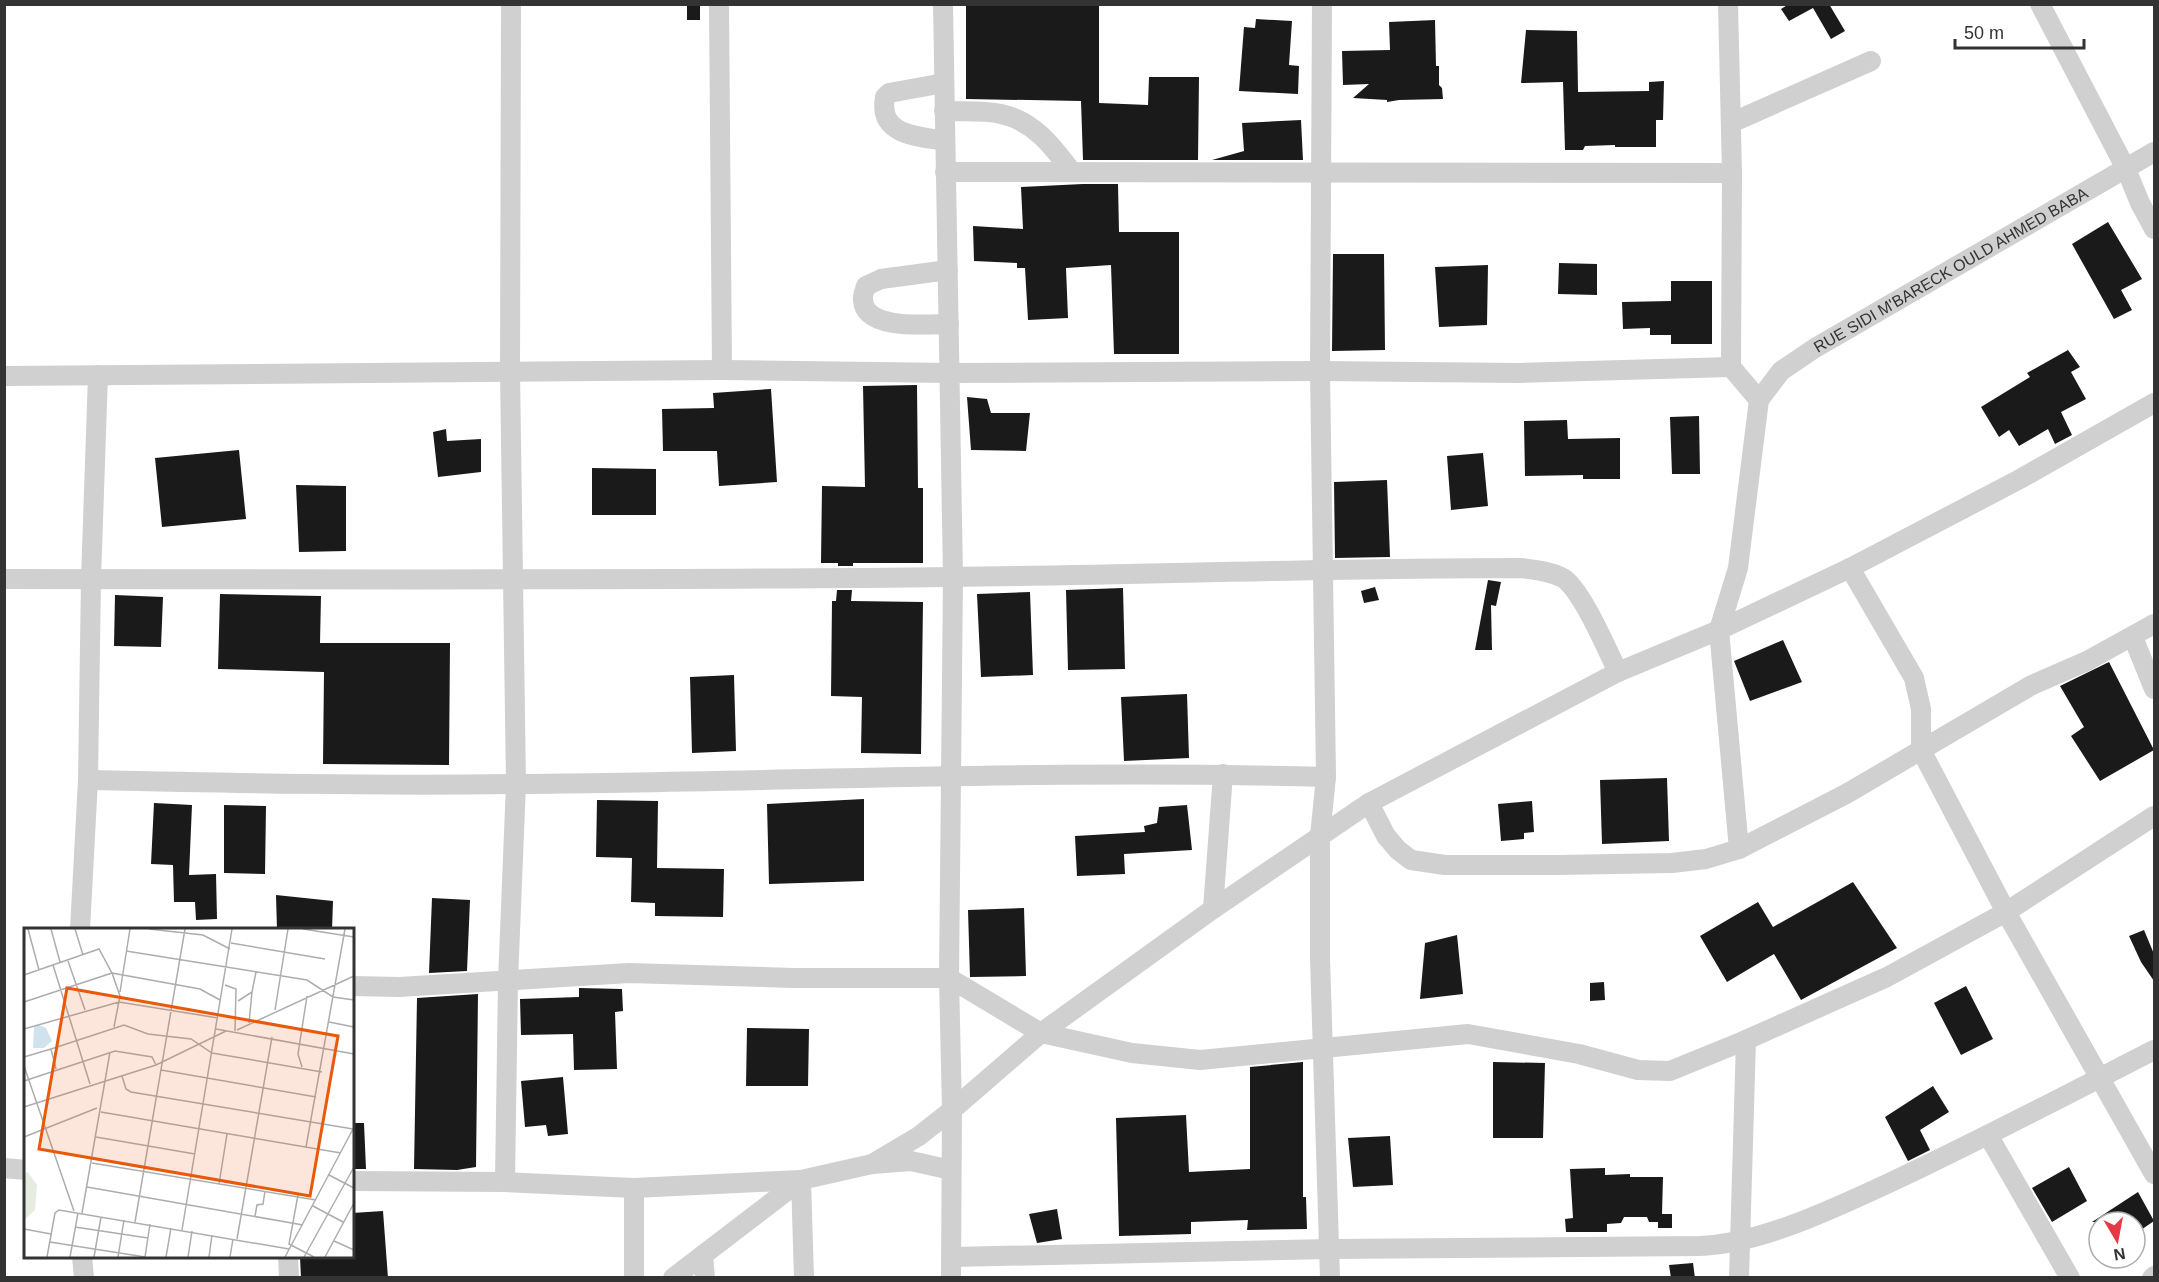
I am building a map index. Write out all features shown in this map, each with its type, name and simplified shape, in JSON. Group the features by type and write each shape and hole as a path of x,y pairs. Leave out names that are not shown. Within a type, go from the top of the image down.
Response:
{"street":[{"path":"506,1182 508,981 516,784 510,372 511,4"},
{"path":"719,4 722,370"},
{"path":"943,4 953,577 949,978 952,1110 951,1278"},
{"path":"1322,4 1320,371 1326,777 1320,836 1320,958 1331,1249 1330,1278"},
{"path":"1728,4 1732,172 1731,367 1759,400 1738,568 1719,630 1739,849"},
{"path":"2040,4 2126,169 2154,229"},
{"path":"1731,123 1871,61"},
{"path":"944,83 889,93 884,103 887,120 896,129 945,141"},
{"path":"944,111 1000,114 1024,122 1047,140 1072,172"},
{"name":"RUE SIDI M'BARECK OULD AHMED BABA","path":"1759,400 1781,371 1815,348 2154,152"},
{"path":"945,172 1732,172"},
{"path":"948,270 881,279 866,286 863,300 867,312 884,322 910,325 949,324"},
{"path":"4,376 722,370 950,373 1320,371 1518,373 1731,367"},
{"path":"80,928 88,780 91,579 98,375"},
{"path":"872,1164 919,1136 1041,1033 1214,909 1369,803 1618,672 1719,630 1850,568 2020,478 2154,402"},
{"path":"4,579 513,580 953,577 1322,569 1521,568 1546,572 1564,579 1581,599 1618,672"},
{"path":"1850,568 1914,678 1921,710 1921,750 2006,912 2154,1174"},
{"path":"1369,803 1386,836 1411,860 1445,865 1672,863 1706,859 1739,849 1846,794 2032,686 2154,624"},
{"path":"2133,636 2154,689"},
{"path":"88,780 516,784 950,775 1223,774 1326,777"},
{"path":"1214,909 1223,774"},
{"path":"354,986 399,987 629,973 793,978 949,978 1041,1033 1132,1053 1200,1060 1468,1034 1579,1054 1638,1070 1670,1071 1887,977 2006,912 2154,816"},
{"path":"1739,1278 1746,1040"},
{"path":"951,1257 1331,1249 1699,1246 1741,1241 1836,1207 1988,1135 2154,1050"},
{"path":"1988,1135 2070,1278"},
{"path":"354,1181 506,1182 633,1188 801,1180 872,1164 911,1161 951,1170"},
{"path":"4,1168 24,1170"},
{"path":"673,1278 801,1180"},
{"path":"801,1180 804,1278"},
{"path":"633,1188 634,1278"},
{"path":"703,1255 705,1278"},
{"path":"82,1258 84,1278"},
{"path":"288,1258 289,1278"}],"building":[{"path":"687,4 700,4 700,20 687,20"},
{"path":"966,4 1099,4 1099,103 1148,105 1149,77 1199,77 1198,160 1083,160 1081,101 966,99"},
{"path":"1789,4 1829,4 1845,31 1831,39 1813,8 1789,21 1781,9"},
{"path":"1256,19 1292,21 1289,65 1299,66 1298,94 1239,91 1244,27 1255,28"},
{"path":"1435,20 1436,66 1439,66 1439,85 1442,88 1443,99 1387,102 1387,100 1353,98 1369,84 1343,85 1342,51 1390,50 1389,22"},
{"path":"1526,30 1577,31 1578,92 1649,91 1649,82 1664,81 1663,120 1656,120 1656,147 1615,147 1615,145 1585,146 1583,150 1565,150 1563,82 1521,83"},
{"path":"1301,120 1303,160 1212,160 1244,151 1242,123"},
{"path":"1118,184 1119,232 1179,232 1179,354 1114,354 1111,265 1066,268 1068,318 1028,320 1025,268 1017,268 1017,263 974,261 973,226 1023,229 1021,187"},
{"path":"2108,222 2142,279 2121,290 2132,310 2114,319 2072,244"},
{"path":"1333,254 1384,254 1385,350 1332,351"},
{"path":"1559,263 1597,264 1597,295 1558,294"},
{"path":"1488,265 1487,325 1439,327 1435,267"},
{"path":"1671,281 1712,281 1712,344 1671,344 1671,335 1650,335 1650,328 1623,329 1622,302 1671,301"},
{"path":"2068,350 2080,367 2071,372 2086,399 2061,412 2072,435 2055,444 2048,429 2019,446 2009,430 1999,437 1981,407 2030,377 2027,373"},
{"path":"917,385 918,488 923,488 923,563 853,563 853,566 838,566 838,563 821,563 822,486 865,487 863,386"},
{"path":"771,389 777,482 719,486 717,451 663,451 662,409 714,408 713,393"},
{"path":"967,397 987,399 991,413 1030,413 1026,451 971,450"},
{"path":"1699,416 1700,474 1672,474 1670,417"},
{"path":"1567,420 1568,439 1620,438 1620,479 1583,479 1583,475 1525,476 1524,421"},
{"path":"446,429 447,441 481,439 481,472 438,477 433,432"},
{"path":"239,450 246,519 162,527 155,458"},
{"path":"1483,453 1488,506 1451,510 1447,456"},
{"path":"592,468 656,469 656,515 592,515"},
{"path":"1387,480 1390,557 1335,558 1334,482"},
{"path":"296,485 346,486 346,551 299,552"},
{"path":"1488,580 1501,582 1496,606 1491,605 1492,650 1475,650"},
{"path":"1375,587 1379,600 1364,603 1361,591"},
{"path":"1123,588 1125,669 1068,670 1066,590"},
{"path":"837,590 852,590 851,601 923,602 921,754 861,753 862,697 831,696 832,601 836,601"},
{"path":"1030,592 1033,675 981,677 977,594"},
{"path":"220,594 321,596 320,643 450,643 449,765 323,764 324,672 218,669"},
{"path":"115,595 163,597 161,647 114,646"},
{"path":"1783,640 1802,682 1750,701 1734,661"},
{"path":"2109,662 2154,750 2100,781 2071,736 2084,727 2060,686"},
{"path":"734,675 736,751 692,753 690,677"},
{"path":"1187,694 1189,758 1124,761 1121,697"},
{"path":"1667,778 1669,841 1602,844 1600,780"},
{"path":"864,799 864,881 769,884 767,804"},
{"path":"597,800 658,801 657,868 724,869 723,917 655,916 655,903 631,902 632,858 596,857"},
{"path":"1532,801 1534,832 1524,833 1524,839 1501,841 1498,804"},
{"path":"154,803 192,805 189,875 216,874 217,919 196,920 195,902 174,902 173,865 151,864"},
{"path":"224,805 266,806 265,874 224,873"},
{"path":"1187,805 1192,850 1124,854 1125,874 1077,876 1075,836 1145,832 1144,826 1157,823 1159,807"},
{"path":"1853,882 1897,948 1801,1000 1774,954 1727,982 1700,936 1758,902 1773,927"},
{"path":"276,895 333,901 332,928 277,928"},
{"path":"432,898 470,900 467,971 429,973"},
{"path":"1024,908 1026,976 970,977 968,910"},
{"path":"2144,930 2154,954 2154,981 2141,962 2129,936"},
{"path":"1457,935 1463,994 1420,999 1425,943"},
{"path":"1604,982 1605,1000 1590,1001 1590,983"},
{"path":"1966,986 1993,1039 1961,1055 1934,1003"},
{"path":"579,988 622,989 623,1011 615,1012 617,1069 574,1070 573,1034 521,1035 520,999 579,997"},
{"path":"478,994 476,1167 457,1170 414,1169 417,998"},
{"path":"747,1028 809,1029 808,1086 746,1086"},
{"path":"1303,1062 1303,1197 1306,1197 1307,1229 1247,1230 1248,1220 1191,1222 1191,1234 1119,1236 1116,1118 1186,1115 1189,1172 1250,1169 1250,1067"},
{"path":"1493,1062 1545,1063 1543,1138 1493,1138"},
{"path":"563,1077 568,1134 548,1136 546,1125 525,1127 521,1081"},
{"path":"1933,1086 1949,1112 1920,1130 1930,1150 1908,1161 1885,1117"},
{"path":"354,1123 364,1123 366,1169 354,1169"},
{"path":"1390,1136 1393,1185 1353,1187 1348,1138"},
{"path":"2069,1167 2087,1201 2052,1222 2032,1188"},
{"path":"1605,1168 1605,1175 1630,1174 1630,1177 1663,1177 1662,1214 1672,1214 1672,1228 1658,1228 1658,1222 1649,1222 1647,1217 1624,1217 1621,1223 1607,1224 1607,1232 1566,1232 1565,1219 1573,1218 1570,1169"},
{"path":"2138,1192 2154,1221 2147,1226 2147,1210 2110,1210"},
{"path":"1057,1209 1062,1239 1037,1243 1029,1214"},
{"path":"383,1211 388,1278 301,1278 300,1258 354,1258 354,1213"},
{"path":"1693,1263 1695,1278 1671,1278 1669,1265"}]}
